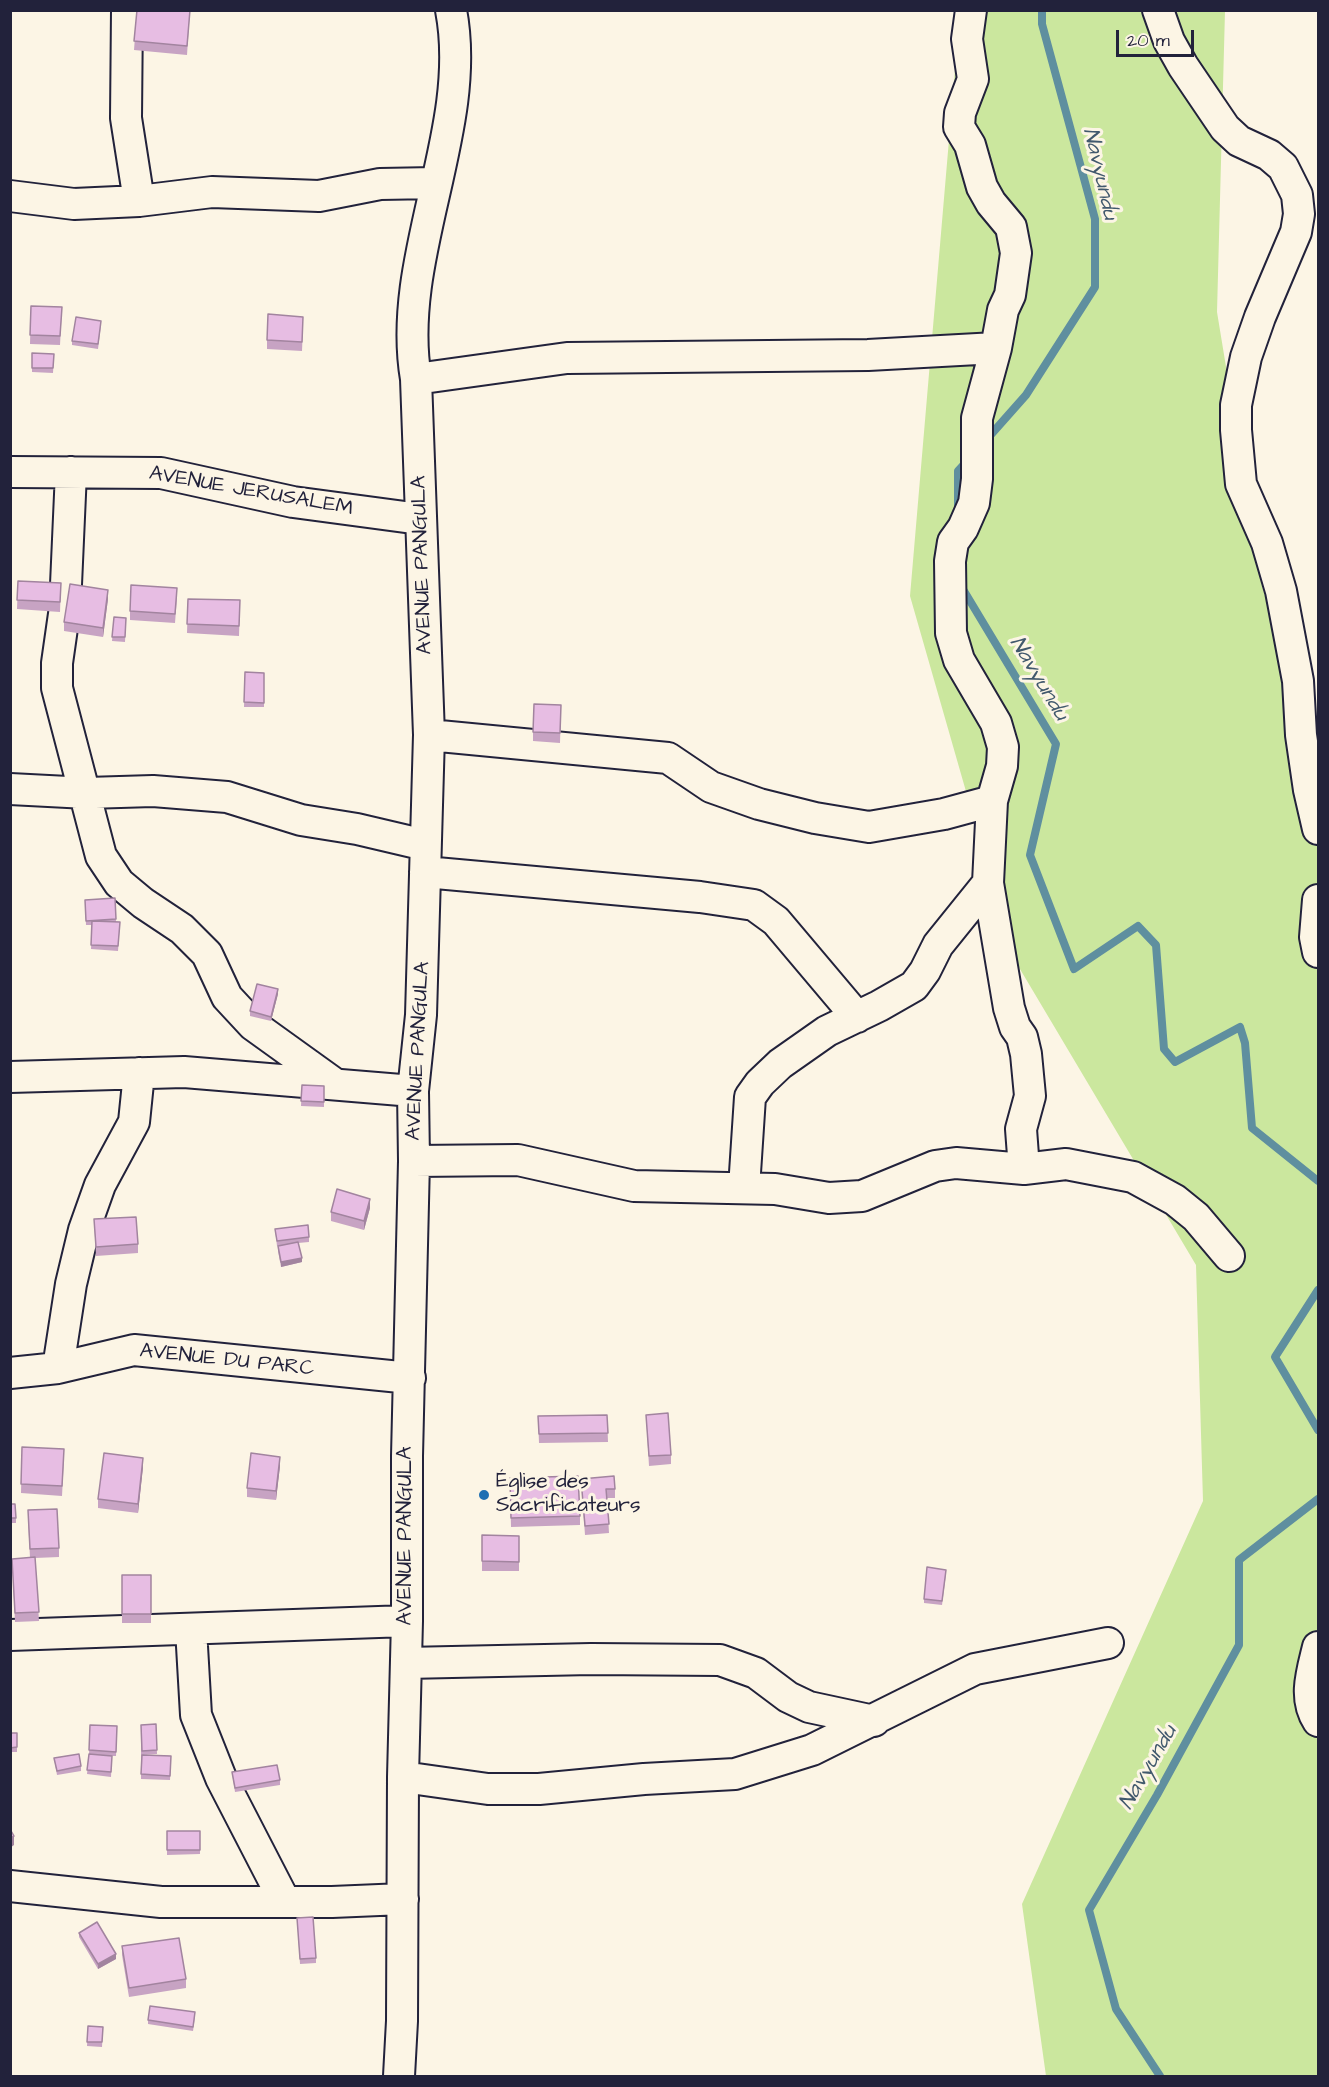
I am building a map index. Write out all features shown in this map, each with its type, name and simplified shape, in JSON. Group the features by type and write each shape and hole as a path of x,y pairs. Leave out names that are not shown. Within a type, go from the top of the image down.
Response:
{"street":[{"path":"127,10 126,118 139,201"},
{"path":"972,10 967,39 973,79 960,113 959,127 970,145 982,187 991,203 1011,226 1016,241 1010,295 1004,310 977,418 977,479 974,503 963,528 953,542 950,561 951,633 959,660 996,723 1003,747 1002,766 992,801 988,883 1009,1008 1022,1037 1026,1054 1030,1096 1021,1129 1024,1169"},
{"path":"1158,10 1169,41 1224,128 1239,141 1269,155 1283,166 1297,195 1299,214 1296,232 1246,357 1236,405 1236,430 1242,484 1267,543 1281,591 1298,681 1301,735 1309,790 1318,829"},
{"name":"AVENUE PANGULA","path":"399,2076 402,2021 403,1777 414,1161 413,1091 421,1015 429,735 417,379 413,357 414,308 453,90 453,20"},
{"path":"10,196 74,204 139,201 212,192 319,196 380,184 435,183"},
{"path":"417,379 567,357 868,355 996,348"},
{"name":"AVENUE JERUSALEM","path":"10,472 161,472 292,502 420,519"},
{"path":"71,472 65,607 57,663 57,688 87,793 101,856 119,883 143,903 182,928 207,954 227,997 253,1025 335,1084"},
{"path":"429,735 668,758 711,787 759,804 815,819 869,827 944,814 992,801"},
{"path":"10,789 87,793 153,791 226,797 301,820 357,829 425,859 754,904 776,921 857,1017"},
{"path":"744,1188 750,1097 760,1083 780,1064 827,1031 914,986 925,971 938,945 988,883"},
{"path":"1318,900 1315,936 1318,952"},
{"path":"10,1077 184,1072 413,1091"},
{"path":"58,1368 71,1284 84,1230 100,1185 134,1122 140,1073"},
{"path":"414,1161 518,1160 634,1186 775,1189 829,1198 862,1196 934,1166 956,1163 1024,1169 1065,1164 1133,1177 1175,1200 1196,1217 1229,1256"},
{"name":"AVENUE DU PARC","path":"10,1373 58,1368 134,1350 410,1378"},
{"path":"10,1635 407,1621"},
{"path":"191,1629 196,1715 221,1778 285,1902"},
{"path":"403,1777 488,1790 539,1789 644,1779 735,1774 812,1750 975,1670 1108,1643"},
{"path":"1318,1647 1310,1692 1312,1710 1318,1721"},
{"path":"406,1663 591,1659 720,1660 756,1673 779,1691 809,1707 874,1721"},
{"path":"10,1886 161,1902 403,1899"}],"green space":[{"path":"960,11 1225,11 1217,312 1262,586 1318,775 1318,2076 1046,2076 1022,1904 1203,1501 1196,1265 1014,959 910,596"}],"building":[{"path":"137,10 190,10 187,46 134,41"},
{"path":"31,306 62,307 60,336 30,335"},
{"path":"268,314 303,317 302,342 267,340"},
{"path":"76,317 101,321 98,344 72,341"},
{"path":"32,353 54,354 53,368 32,368"},
{"path":"18,581 61,583 60,602 17,600"},
{"path":"70,584 108,590 103,628 64,622"},
{"path":"131,585 177,588 175,614 130,611"},
{"path":"188,599 240,600 239,626 187,624"},
{"path":"114,617 126,618 125,637 112,637"},
{"path":"245,672 264,673 264,703 244,702"},
{"path":"534,704 561,705 560,733 533,732"},
{"path":"115,898 116,919 86,921 85,900"},
{"path":"92,921 120,922 118,946 91,945"},
{"path":"257,984 278,989 271,1017 250,1011"},
{"path":"302,1085 324,1086 324,1102 301,1101"},
{"path":"337,1189 370,1199 364,1221 331,1212"},
{"path":"136,1217 138,1244 96,1247 94,1219"},
{"path":"308,1225 309,1237 277,1241 275,1229"},
{"path":"298,1242 302,1258 281,1262 278,1246"},
{"path":"668,1413 671,1455 649,1456 646,1415"},
{"path":"607,1415 608,1433 539,1434 538,1416"},
{"path":"22,1447 64,1449 62,1486 21,1484"},
{"path":"104,1453 143,1458 138,1504 98,1499"},
{"path":"251,1453 280,1457 276,1491 247,1488"},
{"path":"578,1476 580,1516 511,1518 510,1478"},
{"path":"614,1476 615,1489 606,1489 609,1524 585,1526 581,1479"},
{"path":"10,1504 15,1504 16,1518 10,1518"},
{"path":"57,1509 59,1548 30,1549 28,1510"},
{"path":"482,1535 519,1536 519,1562 482,1561"},
{"path":"35,1557 39,1612 15,1613 12,1559"},
{"path":"927,1567 946,1570 942,1601 924,1599"},
{"path":"122,1575 151,1575 151,1614 122,1614"},
{"path":"156,1724 157,1750 142,1751 141,1725"},
{"path":"90,1725 117,1726 116,1752 89,1750"},
{"path":"10,1733 17,1733 17,1747 10,1748"},
{"path":"79,1754 81,1766 57,1771 54,1758"},
{"path":"89,1754 112,1756 111,1772 87,1770"},
{"path":"142,1755 171,1756 170,1776 141,1774"},
{"path":"277,1765 280,1780 235,1788 232,1772"},
{"path":"167,1831 200,1831 200,1850 167,1850"},
{"path":"313,1917 316,1958 300,1959 297,1918"},
{"path":"97,1922 116,1954 98,1964 79,1933"},
{"path":"179,1938 186,1979 129,1988 122,1946"},
{"path":"150,2006 195,2012 193,2027 148,2020"},
{"path":"88,2026 103,2027 102,2042 87,2042"}],"waterway":[{"name":"Navyundu","path":"987,439 1026,395 1095,287 1095,219 1042,24 1042,10"},
{"name":"Navyundu","path":"958,512 958,471 969,459"},
{"name":"Navyundu","path":"961,586 1056,744 1030,855 1074,969 1138,926 1156,945 1164,1049 1175,1062 1240,1027 1245,1043 1252,1128 1318,1181"},
{"name":"Navyundu","path":"1318,1290 1275,1357 1318,1430"},
{"name":"Navyundu","path":"1160,2076 1116,2009 1089,1910 1157,1795 1239,1645 1239,1560 1318,1499"}],"place":[{"name":"Église des Sacrificateurs","path":"484,1495"}]}
